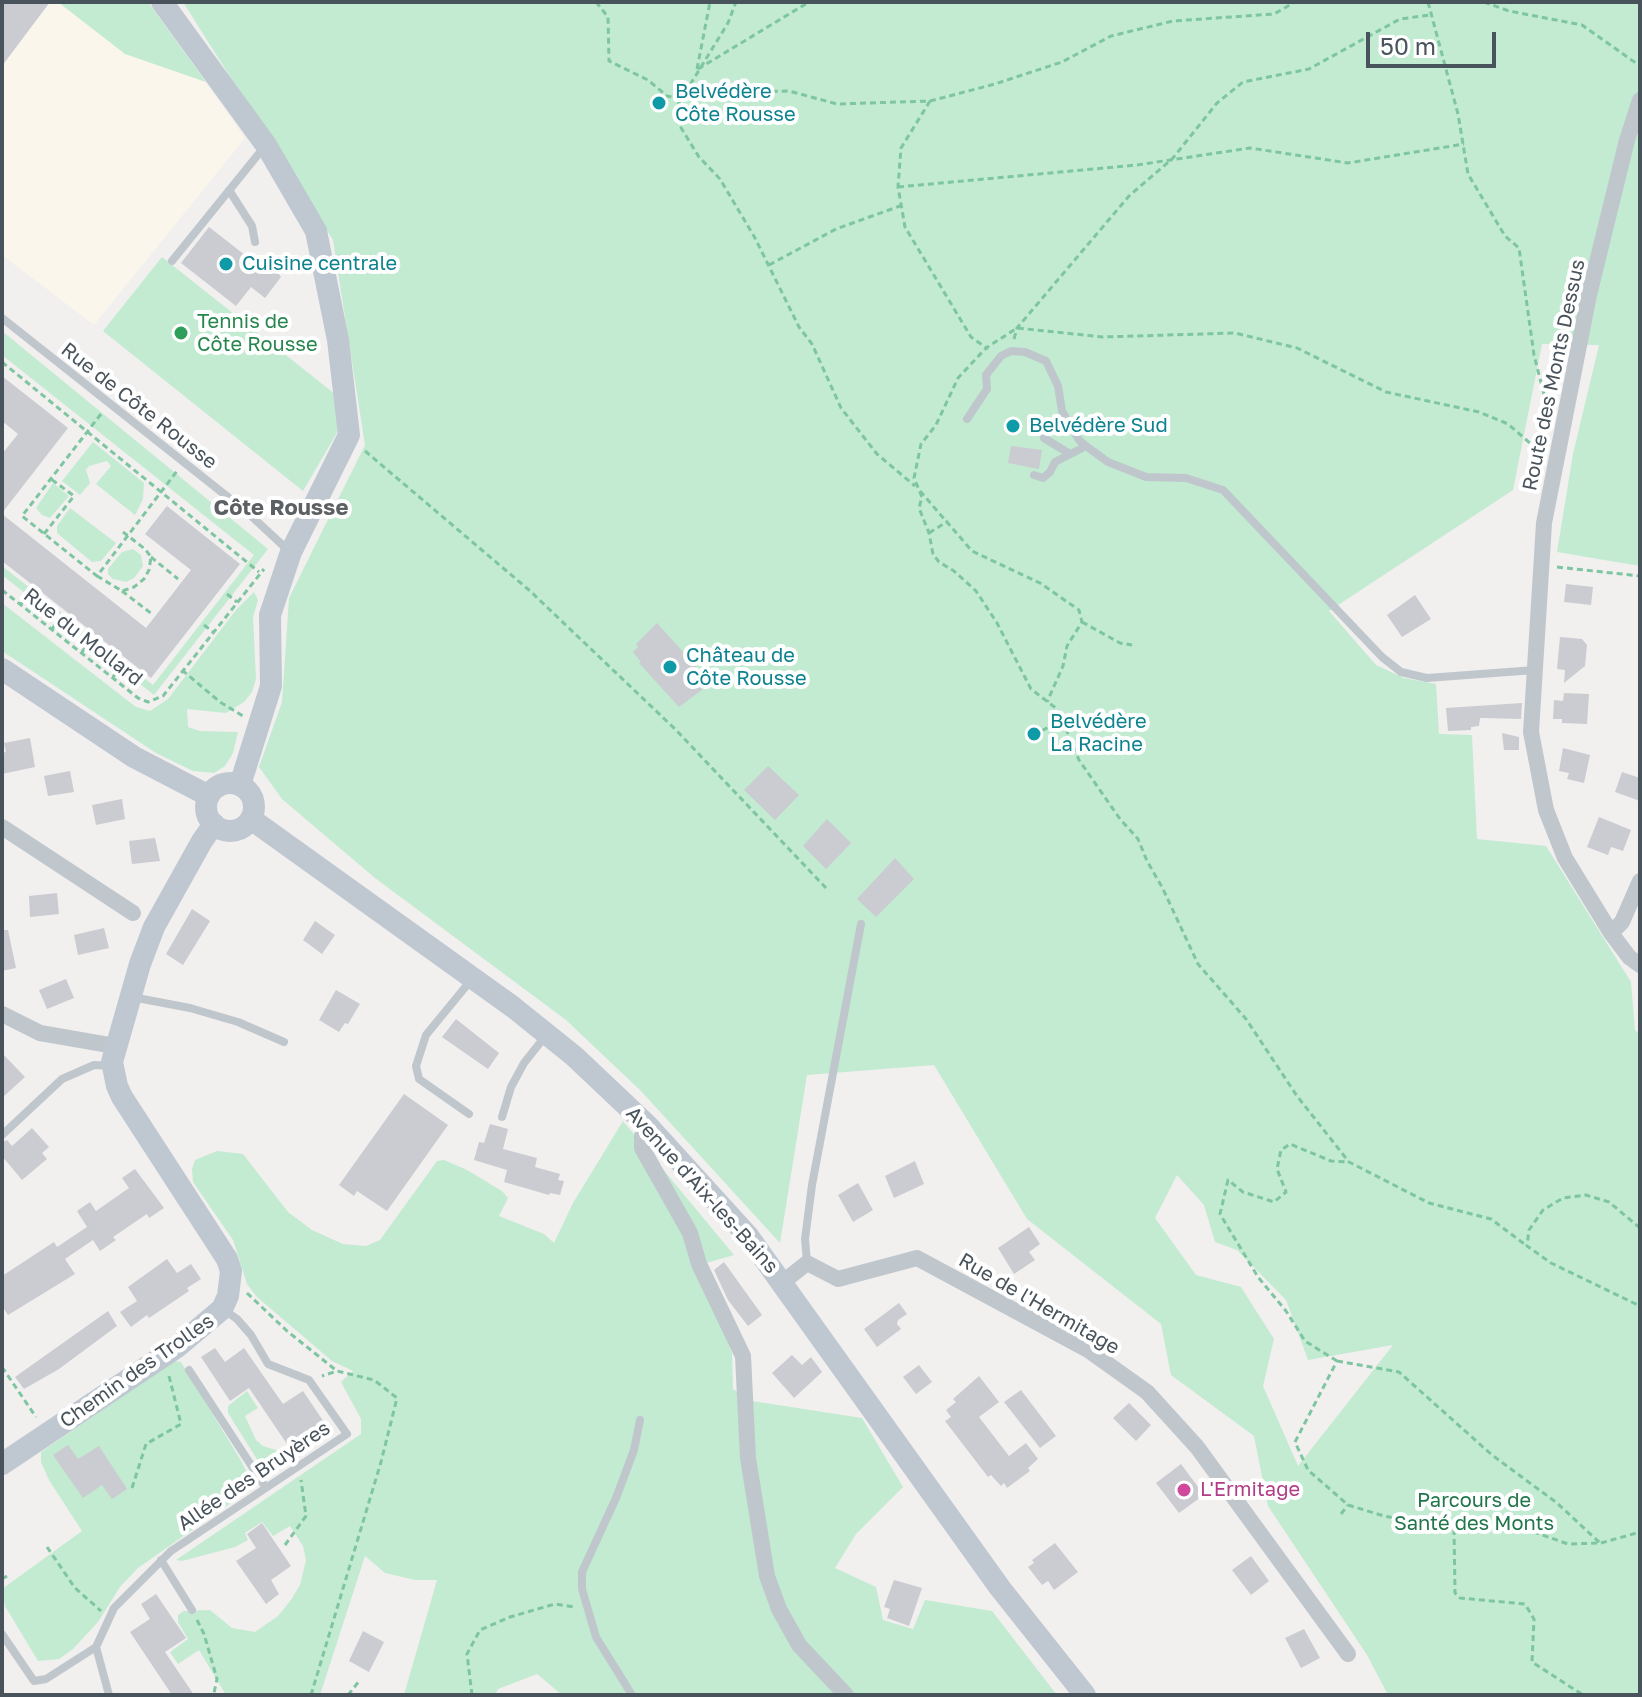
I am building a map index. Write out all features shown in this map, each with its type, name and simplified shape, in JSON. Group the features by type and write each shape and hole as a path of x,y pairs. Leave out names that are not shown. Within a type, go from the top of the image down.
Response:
{"main road":[{"path":"162,2 266,145 316,231 338,340 349,435 291,552 270,615 271,686 240,785"},
{"path":"2,669 134,757 209,796"},
{"path":"224,784 240,785 254,802 251,819 240,829 224,830 207,815 209,796 224,784"},
{"name":"Avenue d'Aix-les-Bains","path":"251,819 547,1034 647,1125 748,1236 1000,1588 1085,1695"},
{"path":"214,824 154,927 130,996 114,1056 117,1086 122,1097 221,1248 231,1271"},
{"name":"Chemin des Trolles","path":"2,1464 156,1362 206,1325 222,1309 228,1296 231,1271"}],"street":[{"name":"Route des Monts Dessus","path":"1640,100 1627,140 1589,295 1544,523 1531,732 1546,810 1565,858 1611,933 1629,957 1640,965"},
{"path":"2,827 133,913"},
{"path":"1611,933 1622,922 1640,881"},
{"path":"2,1014 40,1033 114,1056"},
{"path":"647,1125 642,1136 642,1148 690,1233 699,1264 743,1356 748,1458 767,1576 779,1609 799,1645 846,1695"},
{"name":"Rue de l'Hermitage","path":"807,1263 838,1279 917,1258 1088,1350 1147,1392 1197,1447 1348,1654"},
{"path":"783,1282 807,1263"}],"lane":[{"path":"172,261 266,145"},
{"path":"229,190 252,226 255,242"},
{"name":"Rue de Côte Rousse","path":"2,318 248,513 291,552"},
{"path":"967,419 987,389 986,375 1001,356 1011,351 1025,352 1046,361 1058,386 1062,411 1079,440 1108,462 1146,477 1186,478 1223,490 1382,657 1401,672 1427,678 1536,666"},
{"path":"1044,438 1070,454"},
{"path":"1034,475 1043,478 1055,462 1086,446"},
{"path":"807,1263 805,1239 812,1185 861,924"},
{"path":"469,1114 419,1079 416,1066 426,1035 472,979"},
{"path":"130,996 226,1019 284,1042"},
{"path":"502,1117 511,1087 524,1063 547,1034"},
{"path":"2,1135 62,1079 114,1056"},
{"path":"222,1309 237,1319 251,1335 268,1364 309,1380"},
{"path":"189,1370 266,1488"},
{"name":"Allée des Bruyères","path":"96,1647 114,1608 171,1551 347,1434 309,1380"},
{"path":"632,1695 596,1637 586,1609 582,1572 616,1498 634,1450 640,1420"},
{"path":"161,1560 192,1610"},
{"path":"2,1634 34,1681 46,1679 96,1647 109,1695"}],"path":[{"path":"596,2 608,17 609,61 648,80 667,96 680,99"},
{"path":"697,71 710,2"},
{"path":"736,2 728,23 680,99 675,118 699,157 720,179 769,265 799,327 812,344 841,408 877,454 917,487 972,551 1040,583 1079,610 1082,622 1067,646 1063,666 1047,702"},
{"path":"697,71 809,2"},
{"path":"685,93 732,97 755,92 789,91 837,104 930,101 1062,62 1111,36 1173,21 1274,14 1295,2"},
{"path":"1428,2 1464,144 1468,174 1505,236 1519,248 1534,355 1549,418 1561,432"},
{"path":"1484,2 1509,11 1582,25 1640,66"},
{"path":"1349,1162 1297,1096 1246,1019 1198,964 1138,839 1120,819 1079,760 1057,709 1031,689 997,623 976,591 933,554 919,508 922,497 914,478 921,444 936,425 958,378 986,348 1017,328 1129,196 1173,158 1217,103 1243,82 1309,69 1400,19 1430,15"},
{"path":"930,101 901,148 898,187 905,227 971,337 1001,356"},
{"path":"898,187 1137,165 1250,148 1348,163 1464,144"},
{"path":"769,265 836,229 901,206"},
{"path":"1011,351 1017,328"},
{"path":"1017,328 1103,337 1235,333 1297,348 1386,392 1479,412 1508,424 1538,450 1558,452"},
{"path":"2,362 259,572"},
{"path":"109,403 22,516 97,576 152,614"},
{"path":"349,435 529,590 675,729 826,888"},
{"path":"97,576 184,462"},
{"path":"44,534 75,497 51,478"},
{"path":"929,533 948,521"},
{"path":"123,532 178,579"},
{"path":"245,717 220,702 182,670 259,572 291,552"},
{"path":"122,591 144,579 151,557"},
{"path":"1541,565 1640,576"},
{"name":"Rue du Mollard","path":"2,590 138,698 148,702 163,696 182,670"},
{"path":"21,605 31,592"},
{"path":"227,594 237,602"},
{"path":"51,630 62,616"},
{"path":"1082,622 1120,643 1132,645"},
{"path":"204,625 213,632"},
{"path":"82,653 92,639"},
{"path":"113,678 123,664"},
{"path":"1033,735 1049,727 1057,709"},
{"path":"1600,1543 1548,1496 1492,1455 1399,1372 1337,1361 1305,1341 1286,1311 1258,1277 1220,1214 1228,1180 1243,1192 1274,1202 1286,1192 1277,1169 1281,1150 1290,1144 1331,1161 1349,1162 1429,1203 1491,1219 1551,1263 1640,1306"},
{"path":"1527,1246 1529,1230 1543,1210 1563,1198 1586,1195 1609,1202 1640,1228"},
{"path":"231,1271 237,1283 287,1331 337,1371 374,1380 397,1398 381,1462 311,1695"},
{"path":"1337,1361 1295,1442 1308,1470 1348,1505 1384,1516 1454,1529 1479,1522 1531,1531 1568,1544 1600,1543 1640,1532"},
{"path":"132,1488 146,1444 181,1424 168,1372 156,1362"},
{"path":"2,1367 48,1434"},
{"path":"309,1380 337,1371"},
{"path":"285,1545 306,1516 305,1492 298,1467"},
{"path":"1341,1514 1348,1505"},
{"path":"1454,1529 1455,1593 1460,1598 1525,1604 1534,1619 1532,1662 1583,1695"},
{"path":"47,1547 75,1588 109,1619"},
{"path":"2,1579 7,1576"},
{"path":"472,1695 467,1654 480,1630 510,1617 555,1604 586,1609"},
{"path":"192,1610 204,1634 217,1679 214,1693"},
{"path":"348,1695 360,1680"}],"shaded area":[{"path":"2,2 148,2 245,138 94,325 2,255"}],"green space":[{"path":"58,2 148,2 206,82 125,54"},
{"name":"Parcours de Santé des Monts","path":"183,2 1640,2 1640,566 1557,552 1573,454 1599,345 1542,344 1513,490 1329,611 1376,665 1404,678 1436,684 1439,734 1472,735 1477,839 1546,846 1631,982 1635,1030 1640,1035 1640,1695 1388,1695 1367,1655 1268,1506 1254,1436 1171,1375 1161,1324 1027,1219 934,1065 807,1075 780,1243 641,1091 566,1020 375,878 282,799 259,767 282,702 289,598 365,445 333,240","holes":["1177,1175 1204,1205 1215,1242 1237,1250 1286,1300 1308,1360 1393,1345 1298,1466 1263,1386 1274,1339 1241,1287 1196,1275 1155,1218"]},
{"path":"162,257 340,398 341,426 303,491 103,331"},
{"path":"2,331 268,549 154,695 2,575 2,566 153,685 254,555 2,355"},
{"path":"93,442 144,483 143,499 135,515 96,484 111,466 107,461 89,466 86,470 90,483 80,495 62,481"},
{"path":"53,483 69,496 50,518 36,508"},
{"path":"70,508 116,543 101,561 92,562 57,533 57,526"},
{"path":"133,549 141,555 143,566 134,578 126,582 113,579 108,569 122,552"},
{"path":"254,592 258,600 253,617 256,679 252,692 244,702 226,713 187,709 188,727 200,731 238,732 233,753 225,766 214,773 193,771 156,753 2,651 2,603 136,707 150,711 168,699 236,610"},
{"path":"623,1121 734,1255 699,1265 732,1353 733,1389 752,1401 862,1418 903,1487 856,1534 835,1568 876,1587 883,1620 913,1629 925,1600 992,1611 1057,1695 562,1695 537,1674 498,1689 495,1695 404,1695 437,1580 415,1580 385,1573 365,1556 320,1695 226,1695 199,1650 178,1664 170,1652 188,1639 178,1622 178,1615 184,1611 210,1610 232,1628 255,1632 278,1616 291,1600 300,1585 306,1560 303,1546 290,1526 273,1536 262,1522 245,1533 248,1540 235,1547 176,1560 361,1434 361,1419 341,1382 353,1371 332,1361 257,1297 247,1284 233,1240 193,1182 195,1160 217,1151 243,1154 288,1212 312,1230 343,1244 366,1246 380,1240 437,1161 444,1160 502,1191 508,1198 499,1216 544,1234 554,1243 573,1203"},
{"path":"174,1361 181,1362 240,1459 251,1480 249,1490 138,1568 120,1587 98,1622 73,1649 59,1659 38,1661 5,1606 2,1589 82,1531 49,1480 41,1462 41,1452"},
{"path":"247,1391 258,1408 245,1416 256,1440 279,1451 302,1441 303,1454 282,1466 265,1465 258,1461 228,1413 228,1406"}],"building":[{"path":"2,2 50,2 2,66"},
{"name":"Cuisine centrale","path":"209,227 250,259 263,261 277,271 281,277 265,298 251,287 236,306 181,263"},
{"path":"2,376 68,428 2,513 2,454 18,434 2,421"},
{"path":"1011,446 1042,450 1039,469 1008,463"},
{"path":"167,506 240,564 151,678 2,561 2,514 146,628 191,570 145,534"},
{"path":"1566,584 1593,587 1591,605 1564,602"},
{"path":"1415,595 1431,619 1402,637 1387,615"},
{"name":"Château de Côte Rousse","path":"657,623 711,683 679,707 639,663 633,652 638,647 636,644"},
{"path":"1560,637 1582,639 1587,645 1585,666 1564,683 1565,670 1557,669"},
{"path":"1564,693 1589,694 1587,724 1562,723 1562,719 1553,719 1554,700 1563,701"},
{"path":"1522,703 1521,719 1480,718 1479,726 1471,727 1471,730 1448,731 1446,708"},
{"path":"1502,733 1519,737 1519,750 1504,750"},
{"path":"30,738 35,767 2,774 2,753 6,752 4,743"},
{"path":"1563,748 1590,755 1584,783 1567,779 1569,773 1559,771"},
{"path":"768,766 799,795 775,820 744,790"},
{"path":"70,771 74,792 48,796 44,776"},
{"path":"1622,772 1640,778 1640,801 1615,792"},
{"path":"122,799 125,819 96,825 92,805"},
{"path":"1599,817 1631,830 1623,851 1611,847 1608,855 1587,847"},
{"path":"827,819 851,843 826,869 803,846"},
{"path":"155,838 160,861 132,864 129,841"},
{"path":"895,858 914,879 876,917 857,899"},
{"path":"57,893 59,914 30,917 29,896"},
{"path":"192,909 210,921 183,965 166,954"},
{"path":"315,921 335,935 322,954 303,940"},
{"path":"104,928 109,948 78,955 74,935"},
{"path":"2,930 8,930 16,968 2,971"},
{"path":"66,979 74,998 47,1009 39,990"},
{"path":"336,990 360,1004 339,1032 319,1020"},
{"path":"456,1019 499,1053 488,1069 442,1037"},
{"path":"2,1053 25,1077 2,1098"},
{"path":"404,1094 448,1125 387,1211 357,1191 354,1196 339,1185"},
{"path":"490,1124 508,1129 503,1149 537,1158 535,1167 560,1174 558,1180 564,1181 560,1195 549,1195 504,1182 507,1170 474,1160 479,1142 484,1143"},
{"path":"32,1128 49,1147 42,1153 47,1159 22,1180 2,1156 2,1142 7,1140 12,1146"},
{"path":"915,1161 924,1184 894,1198 885,1176"},
{"path":"135,1169 164,1208 149,1218 147,1214 113,1237 116,1240 100,1251 93,1240 65,1259 75,1274 8,1315 2,1306 2,1276 54,1242 57,1247 87,1227 77,1211 90,1202 96,1211 129,1188 122,1178"},
{"path":"858,1183 873,1210 853,1222 838,1195"},
{"path":"1029,1227 1040,1244 1029,1252 1035,1260 1014,1274 998,1248"},
{"path":"167,1259 177,1273 191,1264 201,1279 187,1288 189,1291 131,1327 120,1312 137,1301 128,1287"},
{"path":"724,1262 762,1315 748,1326 728,1300 714,1270"},
{"path":"899,1303 907,1314 898,1320 901,1329 877,1347 864,1329"},
{"path":"108,1311 117,1326 59,1369 24,1389 15,1377"},
{"path":"215,1348 225,1362 244,1348 283,1404 303,1391 332,1434 317,1444 307,1430 287,1444 249,1388 230,1401 201,1357"},
{"path":"792,1355 802,1365 811,1357 822,1372 794,1398 772,1373"},
{"path":"919,1365 932,1382 916,1394 903,1377"},
{"path":"979,1376 999,1402 979,1417 1009,1456 1026,1443 1038,1459 1028,1468 1030,1471 1007,1488 991,1475 988,1477 945,1421 951,1417 946,1410 956,1402 953,1399"},
{"path":"1021,1390 1056,1436 1040,1448 1004,1402"},
{"path":"1129,1403 1151,1425 1136,1441 1113,1418"},
{"path":"68,1445 78,1459 99,1446 127,1489 112,1499 102,1485 83,1498 53,1455"},
{"name":"L'Ermitage","path":"1181,1464 1204,1495 1179,1513 1156,1483"},
{"path":"262,1523 291,1566 271,1580 279,1594 266,1604 236,1561 256,1548 247,1534"},
{"path":"1055,1543 1078,1572 1054,1590 1048,1581 1042,1585 1028,1567 1034,1563 1032,1560"},
{"path":"1251,1556 1269,1581 1251,1595 1232,1570"},
{"path":"894,1580 922,1588 909,1626 887,1618 890,1609 884,1607"},
{"path":"156,1594 186,1638 165,1652 194,1695 172,1695 130,1632 150,1619 141,1604"},
{"path":"1304,1629 1320,1658 1301,1668 1285,1638"},
{"path":"363,1631 384,1642 369,1672 349,1661"}],"place":[{"name":"Belvédère Côte Rousse","path":"659,103"},
{"name":"Cuisine centrale","path":"226,264"},
{"name":"Tennis de Côte Rousse","path":"181,333"},
{"name":"Belvédère Sud","path":"1013,426"},
{"name":"Château de Côte Rousse","path":"670,667"},
{"name":"Belvédère La Racine","path":"1034,734"},
{"name":"L'Ermitage","path":"1184,1490"}],"district":[{"name":"Côte Rousse","path":"281,508"}]}
